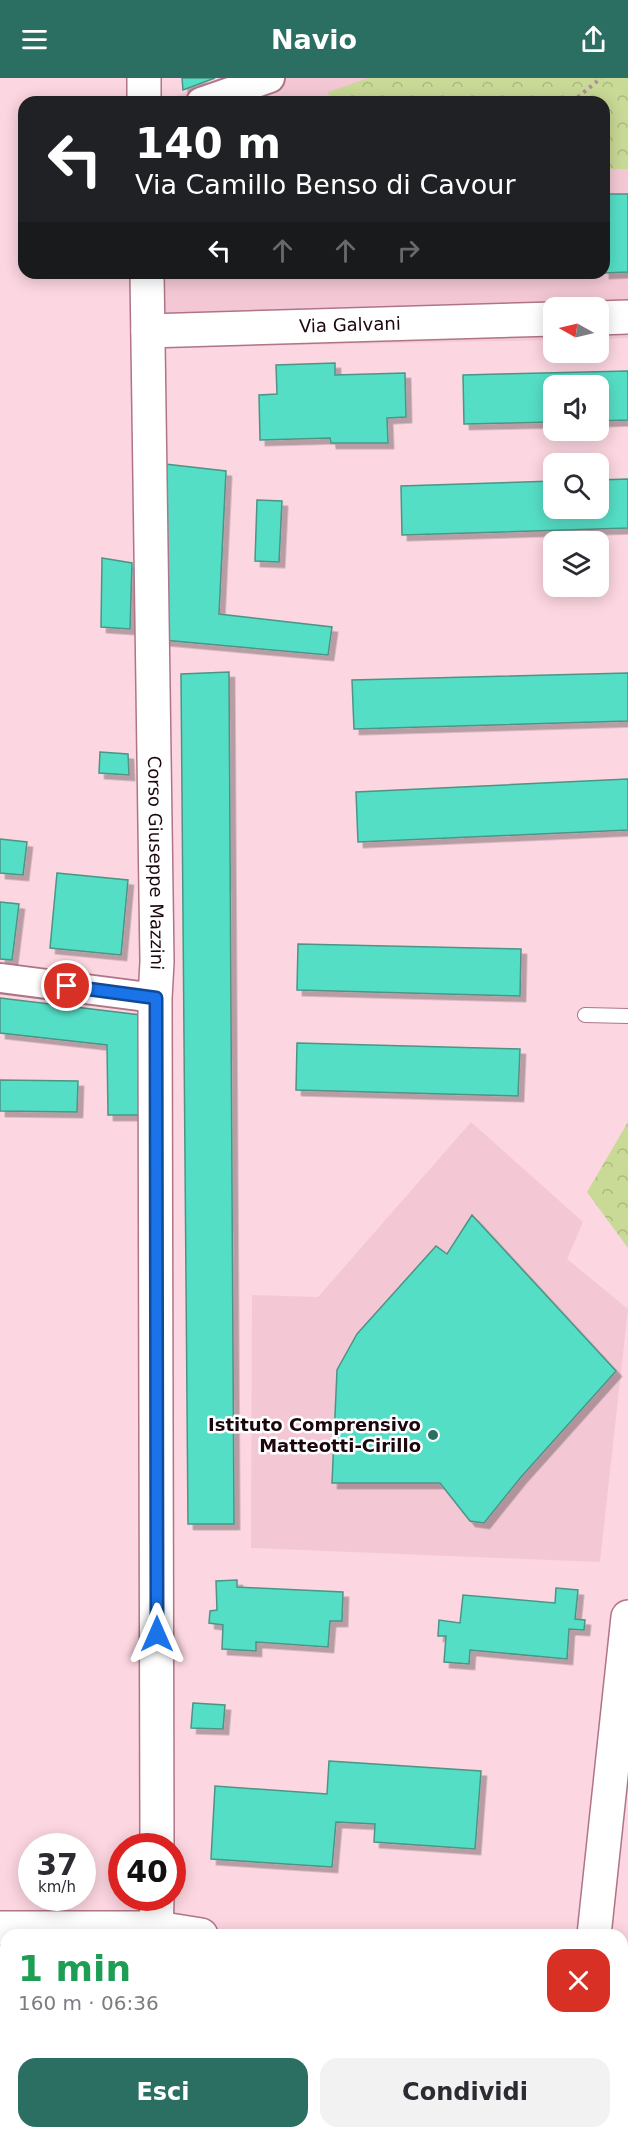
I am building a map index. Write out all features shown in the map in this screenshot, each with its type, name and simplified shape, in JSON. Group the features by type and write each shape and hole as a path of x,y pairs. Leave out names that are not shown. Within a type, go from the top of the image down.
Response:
{"street":[{"path":"144,78 144,96"},
{"path":"218,96 270,78"},
{"name":"Corso Giuseppe Mazzini","path":"147,279 157,962 157,1833"},
{"path":"609,318 628,317"},
{"name":"Via Galvani","path":"148,331 543,319"},
{"path":"0,978 156,998"},
{"path":"595,1929 628,1617"},
{"path":"0,1928 157,1920 183,1929"}],"lane":[{"path":"585,1015 628,1016"}],"path":[{"path":"579,96 601,78"}],"shaded area":[{"path":"229,78 628,78 628,338 609,339 609,297 543,297 543,340 159,348 158,279 610,279 610,96 176,96"},
{"name":"Istituto Comprensivo Matteotti-Cirillo","path":"471,1122 583,1222 567,1259 628,1309 600,1562 251,1548 252,1295 318,1297"}],"green space":[{"path":"368,78 628,78 628,169 610,169 610,96 329,96 328,92"},
{"path":"628,1122 628,1248 587,1192"}],"building":[{"path":"182,78 215,78 183,90"},
{"path":"610,194 628,194 628,272 610,273"},
{"path":"335,363 335,375 405,373 406,417 387,418 388,443 331,443 330,438 260,440 259,395 277,394 276,365"},
{"path":"628,371 628,420 609,421 609,375 543,375 543,422 464,424 463,375"},
{"path":"165,464 226,471 219,614 332,627 328,655 163,640"},
{"path":"628,479 628,528 402,535 401,486 543,481 543,519 609,519 609,480"},
{"path":"257,500 282,501 279,562 255,561"},
{"path":"102,558 132,563 130,629 101,627"},
{"path":"229,672 234,1524 188,1524 181,674"},
{"path":"628,673 628,721 354,729 352,680"},
{"path":"100,752 128,754 129,775 99,773"},
{"path":"628,779 628,830 358,842 356,792"},
{"path":"0,839 27,842 23,875 0,873"},
{"path":"57,873 128,880 121,955 50,948"},
{"path":"0,902 19,904 12,960 0,959"},
{"path":"298,944 521,949 520,996 297,990"},
{"path":"0,998 141,1015 143,1115 108,1115 107,1045 0,1033"},
{"path":"297,1043 520,1049 518,1096 296,1090"},
{"path":"0,1080 78,1081 77,1112 0,1111"},
{"path":"472,1215 616,1371 521,1477 484,1523 470,1521 440,1483 332,1483 337,1370 357,1334 436,1246 447,1254"},
{"path":"237,1580 237,1587 343,1592 342,1621 330,1621 328,1647 256,1642 256,1651 222,1649 223,1625 209,1623 210,1611 217,1610 216,1581"},
{"path":"556,1588 578,1590 575,1619 585,1620 584,1630 569,1629 567,1659 470,1650 469,1664 444,1662 446,1636 438,1636 439,1620 460,1623 463,1595 555,1603"},
{"path":"193,1703 225,1705 223,1729 191,1728"},
{"path":"329,1761 481,1771 475,1849 374,1842 375,1824 336,1822 332,1867 211,1859 215,1786 327,1794"}],"place":[{"name":"Istituto Comprensivo Matteotti-Cirillo","path":"433,1435"}],"route":[{"path":"67,986 156,998 157,1634"}]}
